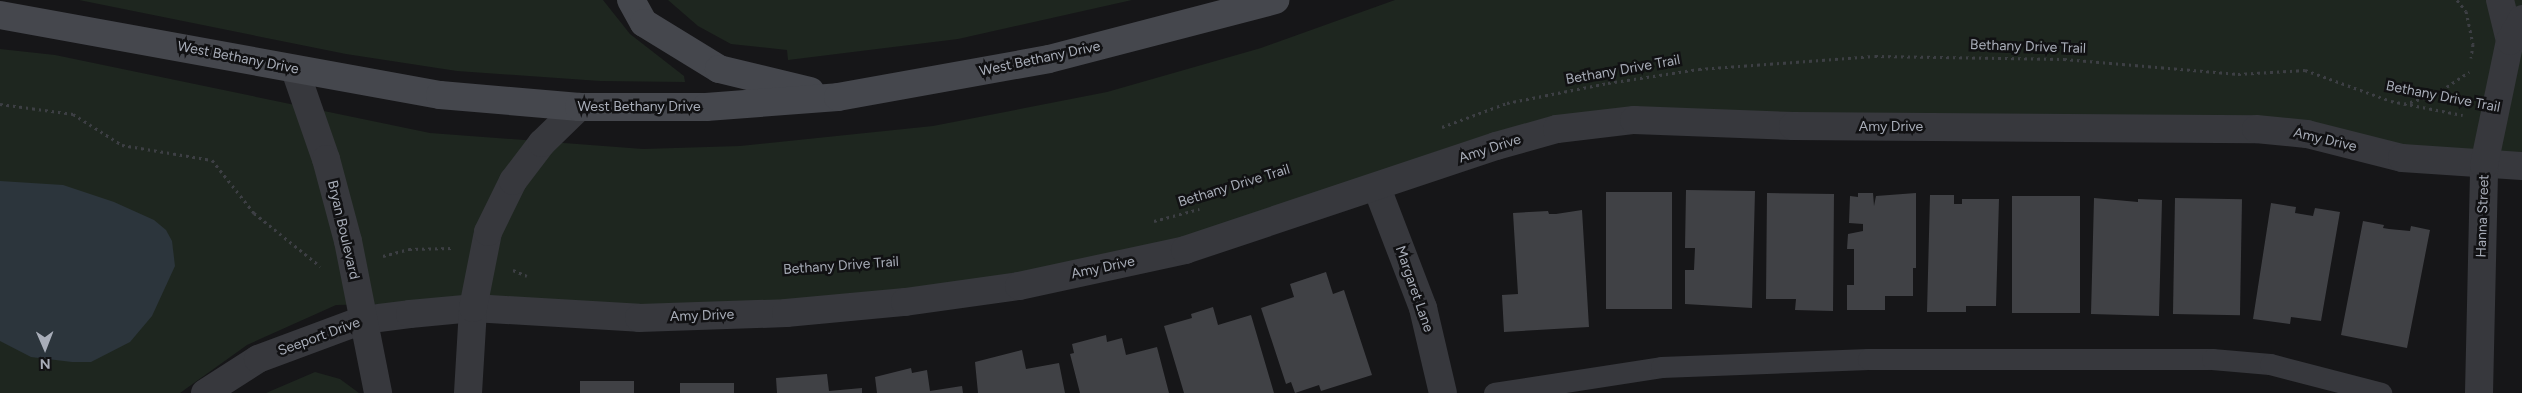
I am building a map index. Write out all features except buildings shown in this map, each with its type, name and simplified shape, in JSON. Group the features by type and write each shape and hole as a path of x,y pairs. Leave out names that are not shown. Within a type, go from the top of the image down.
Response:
{"main road":[{"path":"631,0 644,23 719,69 838,97"},
{"name":"West Bethany Drive","path":"0,15 125,36 295,70 440,95 579,107 706,107 838,97 1050,59 1275,0"}],"street":[{"name":"Hanna Street","path":"2479,393 2484,165 2516,30 2500,0"},
{"name":"Bryan Boulevard","path":"295,70 326,160 352,261 378,393"},
{"path":"468,393 473,308 488,232 513,181 542,143 579,107"},
{"name":"Amy Drive","path":"473,308 639,318 786,313 905,302 1019,286 1185,250 1377,188 1496,146 1556,129 1634,120 1793,126 2256,129 2308,134 2402,158 2484,165 2522,166"},
{"name":"Margaret Lane","path":"1377,188 1423,308 1443,393"},
{"name":"Seeport Drive","path":"204,393 258,359 363,320 473,308"}],"lane":[{"path":"1494,393 1661,367 1868,359 2212,359 2270,364 2381,393"}],"path":[{"path":"2404,104 2436,94 2469,74 2473,44 2466,11 2457,0"},
{"name":"Bethany Drive Trail","path":"1436,129 1507,103 1608,83 1699,69 1875,56 2064,59 2238,74 2305,70 2404,104 2494,120"},
{"path":"0,104 72,114 122,145 212,160 254,213 302,249 318,267 409,248 449,248 484,255 525,276 534,277"},
{"name":"Bethany Drive Trail","path":"1146,223 1201,208"}],"shaded area":[{"path":"79,0 603,0 630,34 684,76 685,82 600,81 457,71 346,54"},
{"path":"668,0 1132,0 958,39 788,60 787,50 731,44 698,26"},
{"path":"1395,0 2522,0 2522,152 2426,151 2295,121 1601,111 1180,240 921,292 711,308 533,301 336,305 247,345 180,393 0,393 0,49 55,55 430,133 643,149 740,146 933,126 1107,92 1261,48"},
{"path":"0,181 63,185 114,202 154,220 166,230 172,241 175,266 152,316 130,342 91,362 72,362 31,357 0,341"},
{"path":"315,372 340,379 359,393 266,393"}]}
